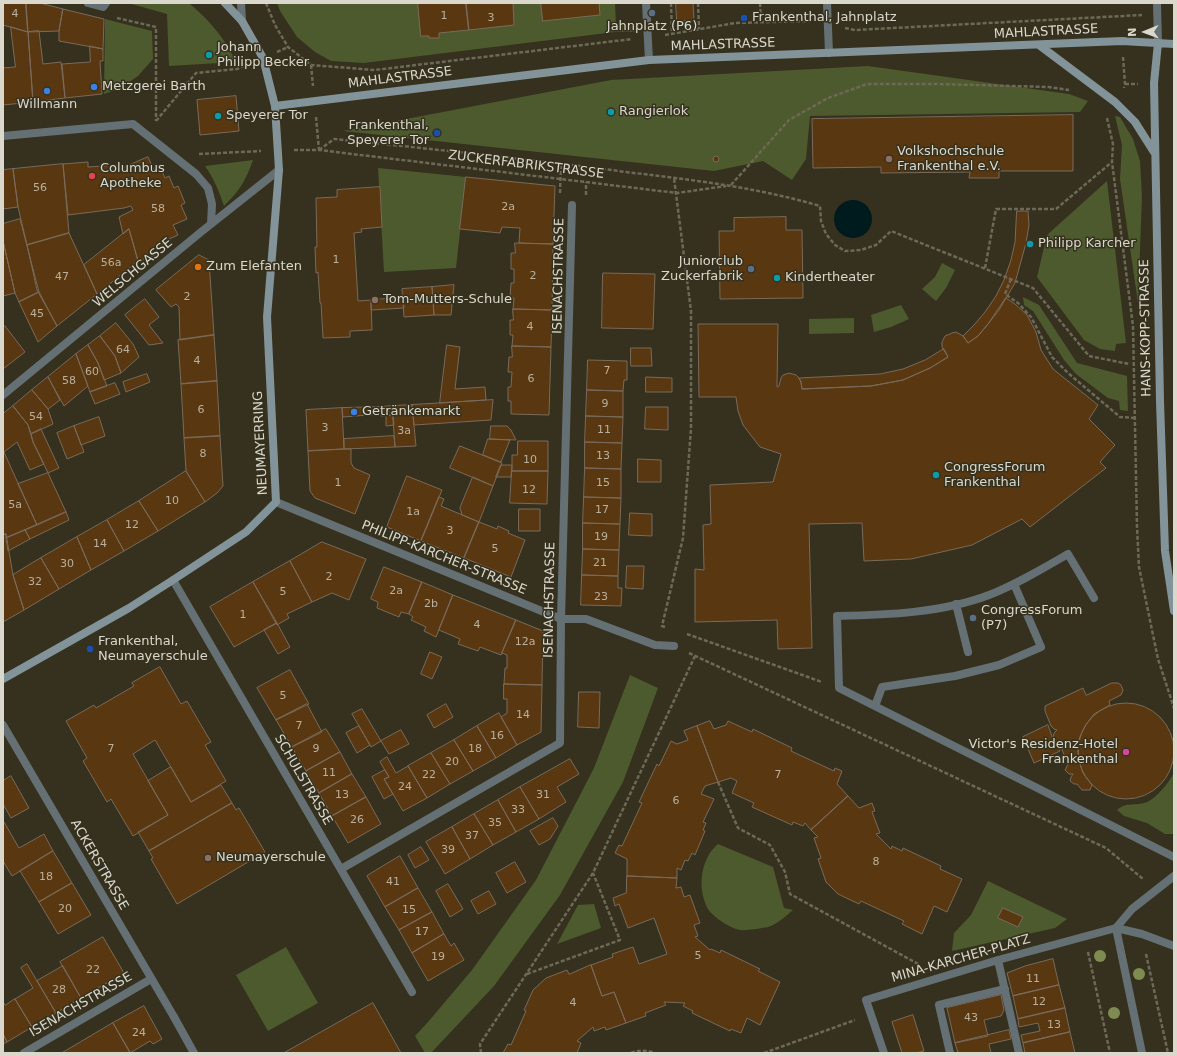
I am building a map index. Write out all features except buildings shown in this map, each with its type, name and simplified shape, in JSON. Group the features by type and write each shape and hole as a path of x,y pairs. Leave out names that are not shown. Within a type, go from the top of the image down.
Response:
{"main road":[{"name":"NEUMAYERRING","path":"3,679 129,608 173,580 246,532 276,502 267,316 279,170 275,106 263,58 242,21 225,3"},
{"name":"MAHLASTRASSE","path":"275,106 649,60 1122,41 1174,44"},
{"name":"HANS-KOPP-STRASSE","path":"1158,43 1154,83 1160,409 1165,550 1174,611"},
{"path":"1039,45 1116,102 1135,122 1155,152"}],"street":[{"path":"88,3 105,5"},
{"path":"241,3 242,21"},
{"path":"646,3 649,60"},
{"path":"827,3 829,53"},
{"path":"1157,3 1158,43"},
{"path":"3,136 133,124 196,174 208,188 212,204 211,224"},
{"name":"WELSCHGASSE","path":"3,395 279,170"},
{"name":"ISENACHSTRASSE","path":"341,869 560,743 572,205"},
{"name":"PHILIPP-KARCHER-STRASSE","path":"276,502 562,619 586,619 655,645 674,646"},
{"path":"1094,598 1068,554 1014,584 987,596 956,604 911,612 837,616 839,688 1174,857"},
{"name":"SCHULSTRASSE","path":"173,580 412,992"},
{"path":"875,706 882,687 955,676 991,667 1041,647 1014,584"},
{"path":"956,604 968,652"},
{"name":"ACKERSTRASSE","path":"3,725 194,1053"},
{"path":"1142,1053 1116,928 1132,909 1174,876"},
{"name":"MINA-KARCHER-PLATZ","path":"884,1053 866,1000 998,960 1116,928 1142,934 1174,946"},
{"path":"998,960 1020,1053"},
{"name":"ISENACHSTRASSE","path":"24,1053 151,979"},
{"path":"950,1053 939,1005 1005,989"}],"path":[{"path":"266,3 275,25 288,47 311,65 375,70 672,34 735,23 813,21 855,30 1121,16"},
{"path":"671,3 672,34"},
{"path":"698,3 699,29"},
{"path":"760,3 761,22"},
{"path":"105,5 112,16 156,27 156,122 196,73 237,69"},
{"path":"731,185 789,120 828,98 867,84 1048,87 1076,91"},
{"path":"1106,113 1113,144 1112,162 1134,326 1139,567 1158,659 1174,708"},
{"name":"ZUCKERFABRIKSTRASSE","path":"561,164 334,139 319,150 677,193 731,185"},
{"path":"197,154 252,151"},
{"path":"985,268 996,209 1056,209 1112,162"},
{"path":"572,205 560,204 561,164 731,185 786,196 820,206 820,221 826,234 835,245 846,251 861,250 876,245 891,231 1033,288 1089,356 1129,364"},
{"path":"670,628 662,626 683,538 691,428 691,311 674,178"},
{"path":"1011,279 1005,294 1018,303 1031,317 1052,357 1068,374 1120,417 1136,418"},
{"path":"684,633 839,688"},
{"path":"674,646 1106,848 1156,890"},
{"path":"481,1053 480,1044 593,873 695,656"},
{"path":"718,782 738,828 770,845 786,872 790,894 941,977"},
{"path":"527,974 620,940 593,873"},
{"path":"1142,934 1168,1053"},
{"path":"1084,936 1110,1053"},
{"path":"764,1053 871,1014"},
{"path":"631,1053 635,1051 648,1051 655,1053"}],"green space":[{"path":"128,3 189,3 204,16 216,30 227,45 236,62 169,66 167,14"},
{"path":"277,3 615,3 616,25 636,24 636,32 615,32 364,63 331,61 315,52 297,37 280,11"},
{"path":"105,19 152,31 153,59 138,76 119,89 104,94"},
{"path":"868,66 1069,94 1088,101 1080,112 810,116 806,159 792,180 763,161 714,171 343,131 611,80"},
{"path":"1115,116 1120,117 1133,139 1140,161 1142,196 1138,303 1120,179 1122,145"},
{"path":"253,160 242,185 224,206 216,185 205,166"},
{"path":"378,168 466,177 456,268 384,272"},
{"path":"1107,181 1126,343 1116,344 1115,351 1100,349 1084,340 1037,277 1047,235"},
{"path":"942,263 955,270 946,288 936,301 922,289 935,277"},
{"path":"1023,297 1039,305 1077,363 1127,376 1128,411 1120,410 1119,401 1108,398 1076,374 1064,360 1033,311 1024,305"},
{"path":"901,305 909,319 891,327 874,332 871,315"},
{"path":"854,318 854,333 809,334 809,319"},
{"path":"630,675 658,688 623,782 560,895 494,986 431,1053 425,1053 415,1036 472,970 536,880 594,768"},
{"path":"1174,772 1174,834 1165,834 1147,823 1124,816 1117,810 1123,806 1148,802 1166,786"},
{"path":"718,844 773,867 784,908 793,910 771,926 746,930 732,927 714,916 708,909 702,893 702,875 707,858"},
{"path":"988,881 1067,919 1055,928 952,951 954,933 971,915"},
{"path":"594,904 601,928 557,944 578,905"},
{"path":"286,947 318,1003 268,1031 236,975"}],"water":[{"path":"853,200 866,206 872,219 866,232 853,238 840,232 834,219 840,206"}],"place":[{"name":"Jahnplatz (P6)","path":"652,13"},
{"name":"Frankenthal, Jahnplatz","path":"744,18"},
{"name":"Johann Philipp Becker","path":"209,55"},
{"name":"Metzgerei Barth","path":"94,87"},
{"name":"Willmann","path":"47,91"},
{"name":"Rangierlok","path":"611,112"},
{"name":"Speyerer Tor","path":"218,116"},
{"name":"Frankenthal, Speyerer Tor","path":"437,133"},
{"name":"Volkshochschule Frankenthal e.V.","path":"889,159"},
{"name":"Columbus Apotheke","path":"92,176"},
{"name":"Philipp Karcher","path":"1030,244"},
{"name":"Zum Elefanten","path":"198,267"},
{"name":"Juniorclub Zuckerfabrik","path":"751,269"},
{"name":"Kindertheater","path":"777,278"},
{"name":"Tom-Mutters-Schule","path":"375,300"},
{"name":"Getränkemarkt","path":"354,412"},
{"name":"CongressForum Frankenthal","path":"936,475"},
{"name":"CongressForum (P7)","path":"973,618"},
{"name":"Frankenthal, Neumayerschule","path":"90,649"},
{"name":"Victor's Residenz-Hotel Frankenthal","path":"1126,752"},
{"name":"Neumayerschule","path":"208,858"}]}
